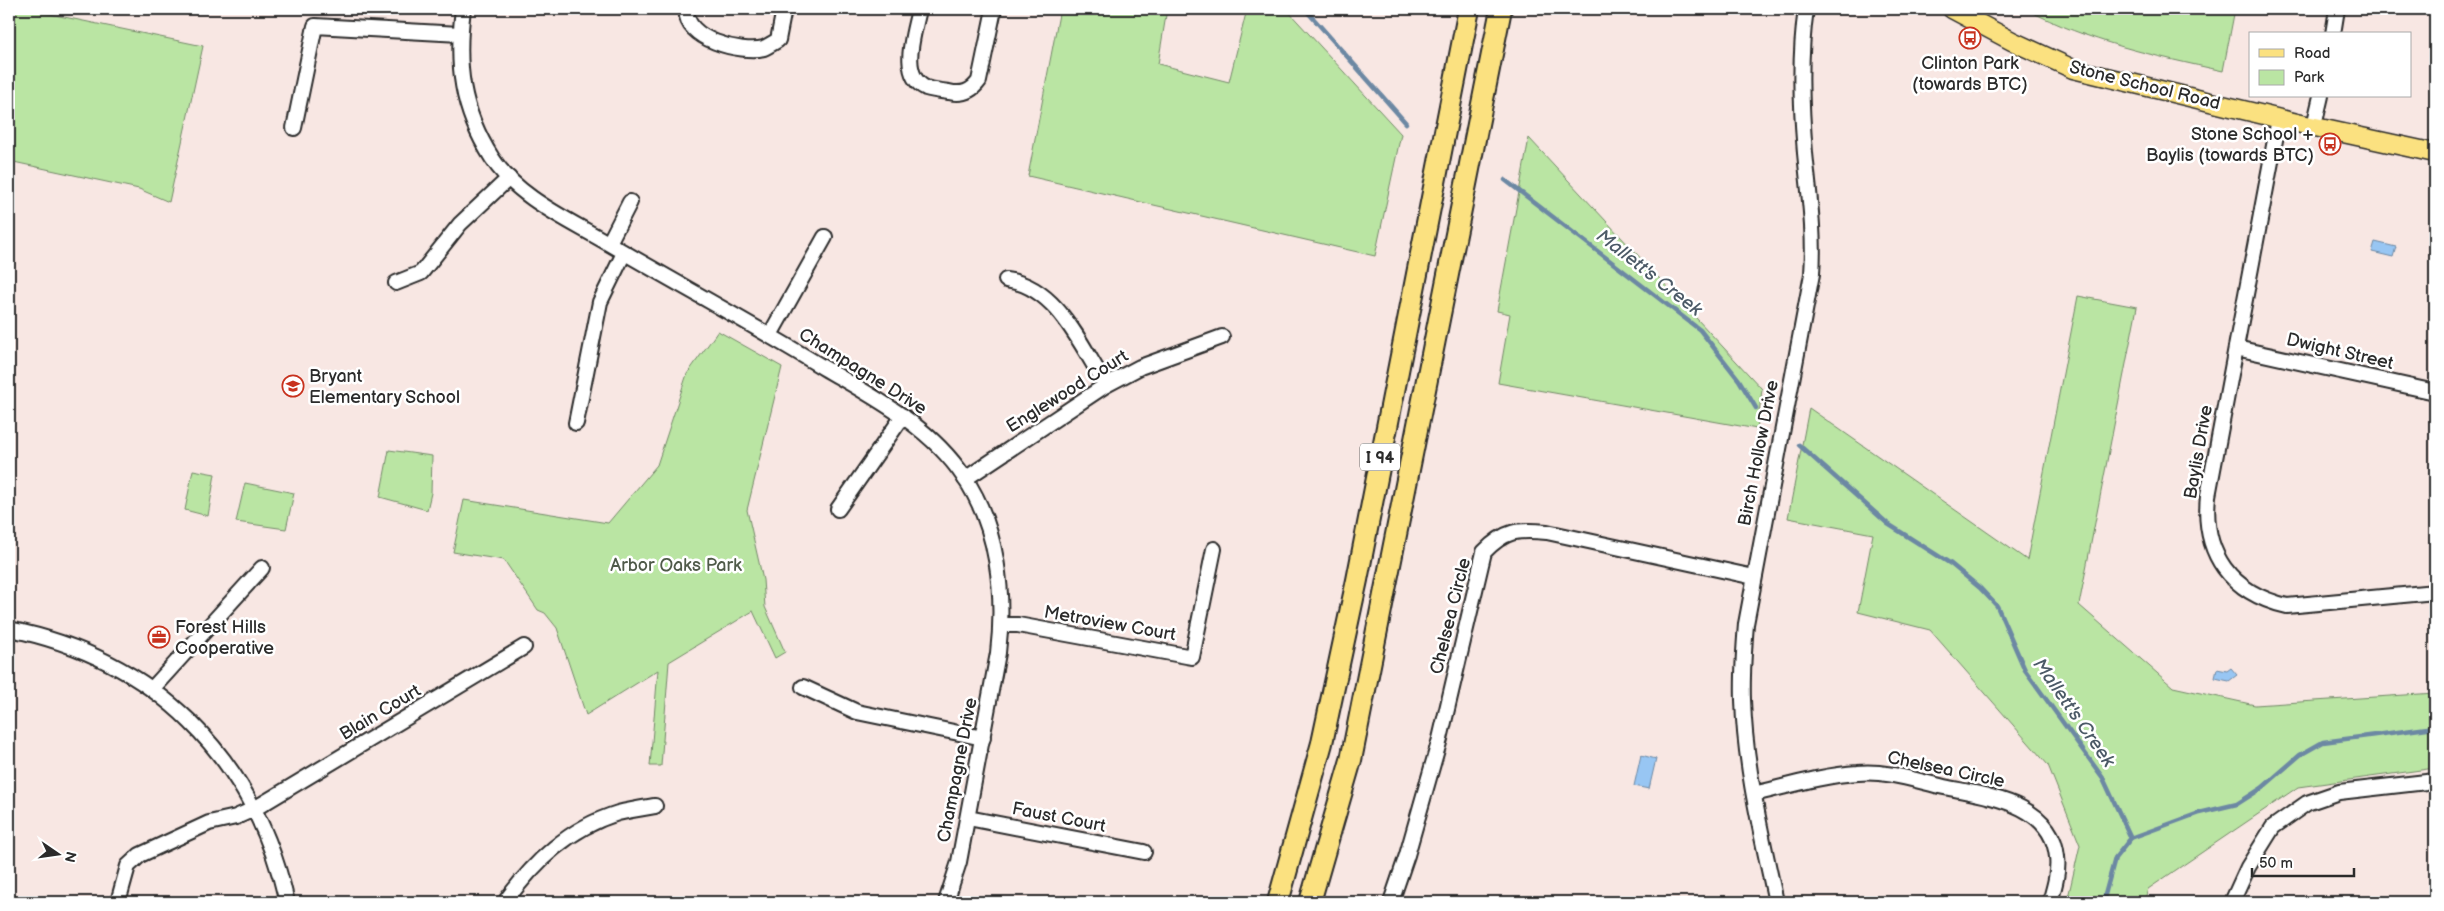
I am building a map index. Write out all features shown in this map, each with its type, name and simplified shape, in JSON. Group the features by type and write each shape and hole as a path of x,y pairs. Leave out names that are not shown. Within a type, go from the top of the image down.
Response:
{"highway":[{"name":"I 94","path":"1278,902 1322,743 1357,580 1469,9"},
{"name":"I 94","path":"1310,902 1350,760 1501,9"}],"main road":[{"name":"Stone School Road","path":"1952,9 2012,41 2073,69 2279,119 2435,153"}],"street":[{"name":"Champagne Drive","path":"463,9 460,34 461,82 468,109 493,159 509,178 551,209 624,253 770,334 903,416 931,438 965,479 988,529 994,548 999,580 1001,625 998,653 968,818 959,862 946,902"},
{"path":"688,9 686,18 691,28 703,37 749,48 764,48 778,40 784,9"},
{"path":"919,9 910,65 913,76 926,88 957,94 974,88 979,81 994,9"},
{"name":"Birch Hollow Drive","path":"1776,902 1754,794 1745,731 1743,684 1746,624 1806,305 1814,248 1802,108 1802,62 1806,9"},
{"path":"2333,32 2337,9"},
{"path":"294,128 315,26 460,34"},
{"path":"2314,126 2321,98"},
{"name":"Baylis Drive","path":"2279,119 2206,515 2212,543 2220,561 2235,582 2261,598 2287,606 2435,592"},
{"path":"396,283 421,273 460,224 509,178"},
{"path":"609,244 630,202"},
{"path":"770,334 825,237"},
{"path":"576,423 600,302 624,253"},
{"path":"1006,280 1030,286 1046,297 1061,314 1106,385"},
{"name":"Englewood Court","path":"965,479 1106,385 1140,367 1222,337"},
{"name":"Dwight Street","path":"2236,348 2435,392"},
{"path":"838,509 903,416"},
{"name":"Chelsea Circle","path":"1390,902 1407,855 1440,739 1484,552 1497,538 1514,531 1547,532 1754,577"},
{"name":"Metroview Court","path":"1001,625 1018,625 1192,657 1214,549"},
{"path":"152,689 262,568"},
{"path":"9,629 52,640 99,657 124,670 152,689 205,736 240,784 254,810 272,852 287,902"},
{"name":"Blain Court","path":"118,902 128,866 140,855 209,823 227,820 254,810 524,647"},
{"path":"803,688 857,712 982,738"},
{"name":"Chelsea Circle","path":"1754,794 1841,775 1868,773 1917,781 2008,801 2026,809 2039,820 2050,834 2057,856 2056,877 2050,902"},
{"path":"2232,902 2248,867 2273,827 2307,803 2339,792 2435,780"},
{"path":"505,902 527,872 572,835 599,820 618,813 656,806"},
{"name":"Faust Court","path":"968,818 1144,852"}],"green space":[{"path":"9,9 26,9 203,46 169,202 139,189 9,161"},
{"path":"1060,9 1167,9 1158,64 1229,82 1247,9 1286,9 1401,134 1375,256 1028,176"},
{"path":"2026,9 2235,9 2223,71 2122,47 2073,31"},
{"path":"1529,138 1762,389 1757,429 1498,383 1510,314 1497,311"},
{"path":"2078,296 2137,307 2079,605 2173,687 2255,705 2435,693 2435,768 2298,787 2148,889 2144,902 2067,902 2080,845 2048,765 1930,630 1858,612 1873,534 1788,518 1809,408 2027,560"},
{"name":"Arbor Oaks Park","path":"718,331 782,367 747,510 763,580 765,607 785,652 775,658 753,611 669,662 661,766 650,766 658,670 586,715 557,628 545,613 538,610 504,560 453,552 464,500 608,523 657,465 687,374"},
{"path":"389,450 432,456 431,493 427,510 380,497"},
{"path":"193,470 215,474 208,516 185,510"},
{"path":"245,483 294,493 286,529 236,522"}],"water":[{"path":"2375,242 2396,247 2393,257 2372,252"},
{"path":"2231,668 2237,675 2229,681 2215,678 2217,669 2227,671"},
{"path":"1641,755 1656,759 1649,789 1634,786"}],"waterway":[{"name":"Mallett's Creek","path":"1305,9 1406,123"},
{"name":"Mallett's Creek","path":"1505,180 1700,330 1739,380 1756,408"},
{"name":"Mallett's Creek","path":"1799,445 1888,524 1951,564 1980,588 1997,606 2025,670 2103,778 2131,838"},
{"path":"2103,902 2115,858 2131,838 2199,813 2237,804 2262,788 2300,755 2323,742 2435,727"}],"place":[{"name":"Clinton Park (towards BTC)","path":"1970,38"},
{"name":"Stone School + Baylis (towards BTC)","path":"2330,144"},
{"name":"Bryant Elementary School","path":"293,386"},
{"name":"Forest Hills Cooperative","path":"159,637"}]}
